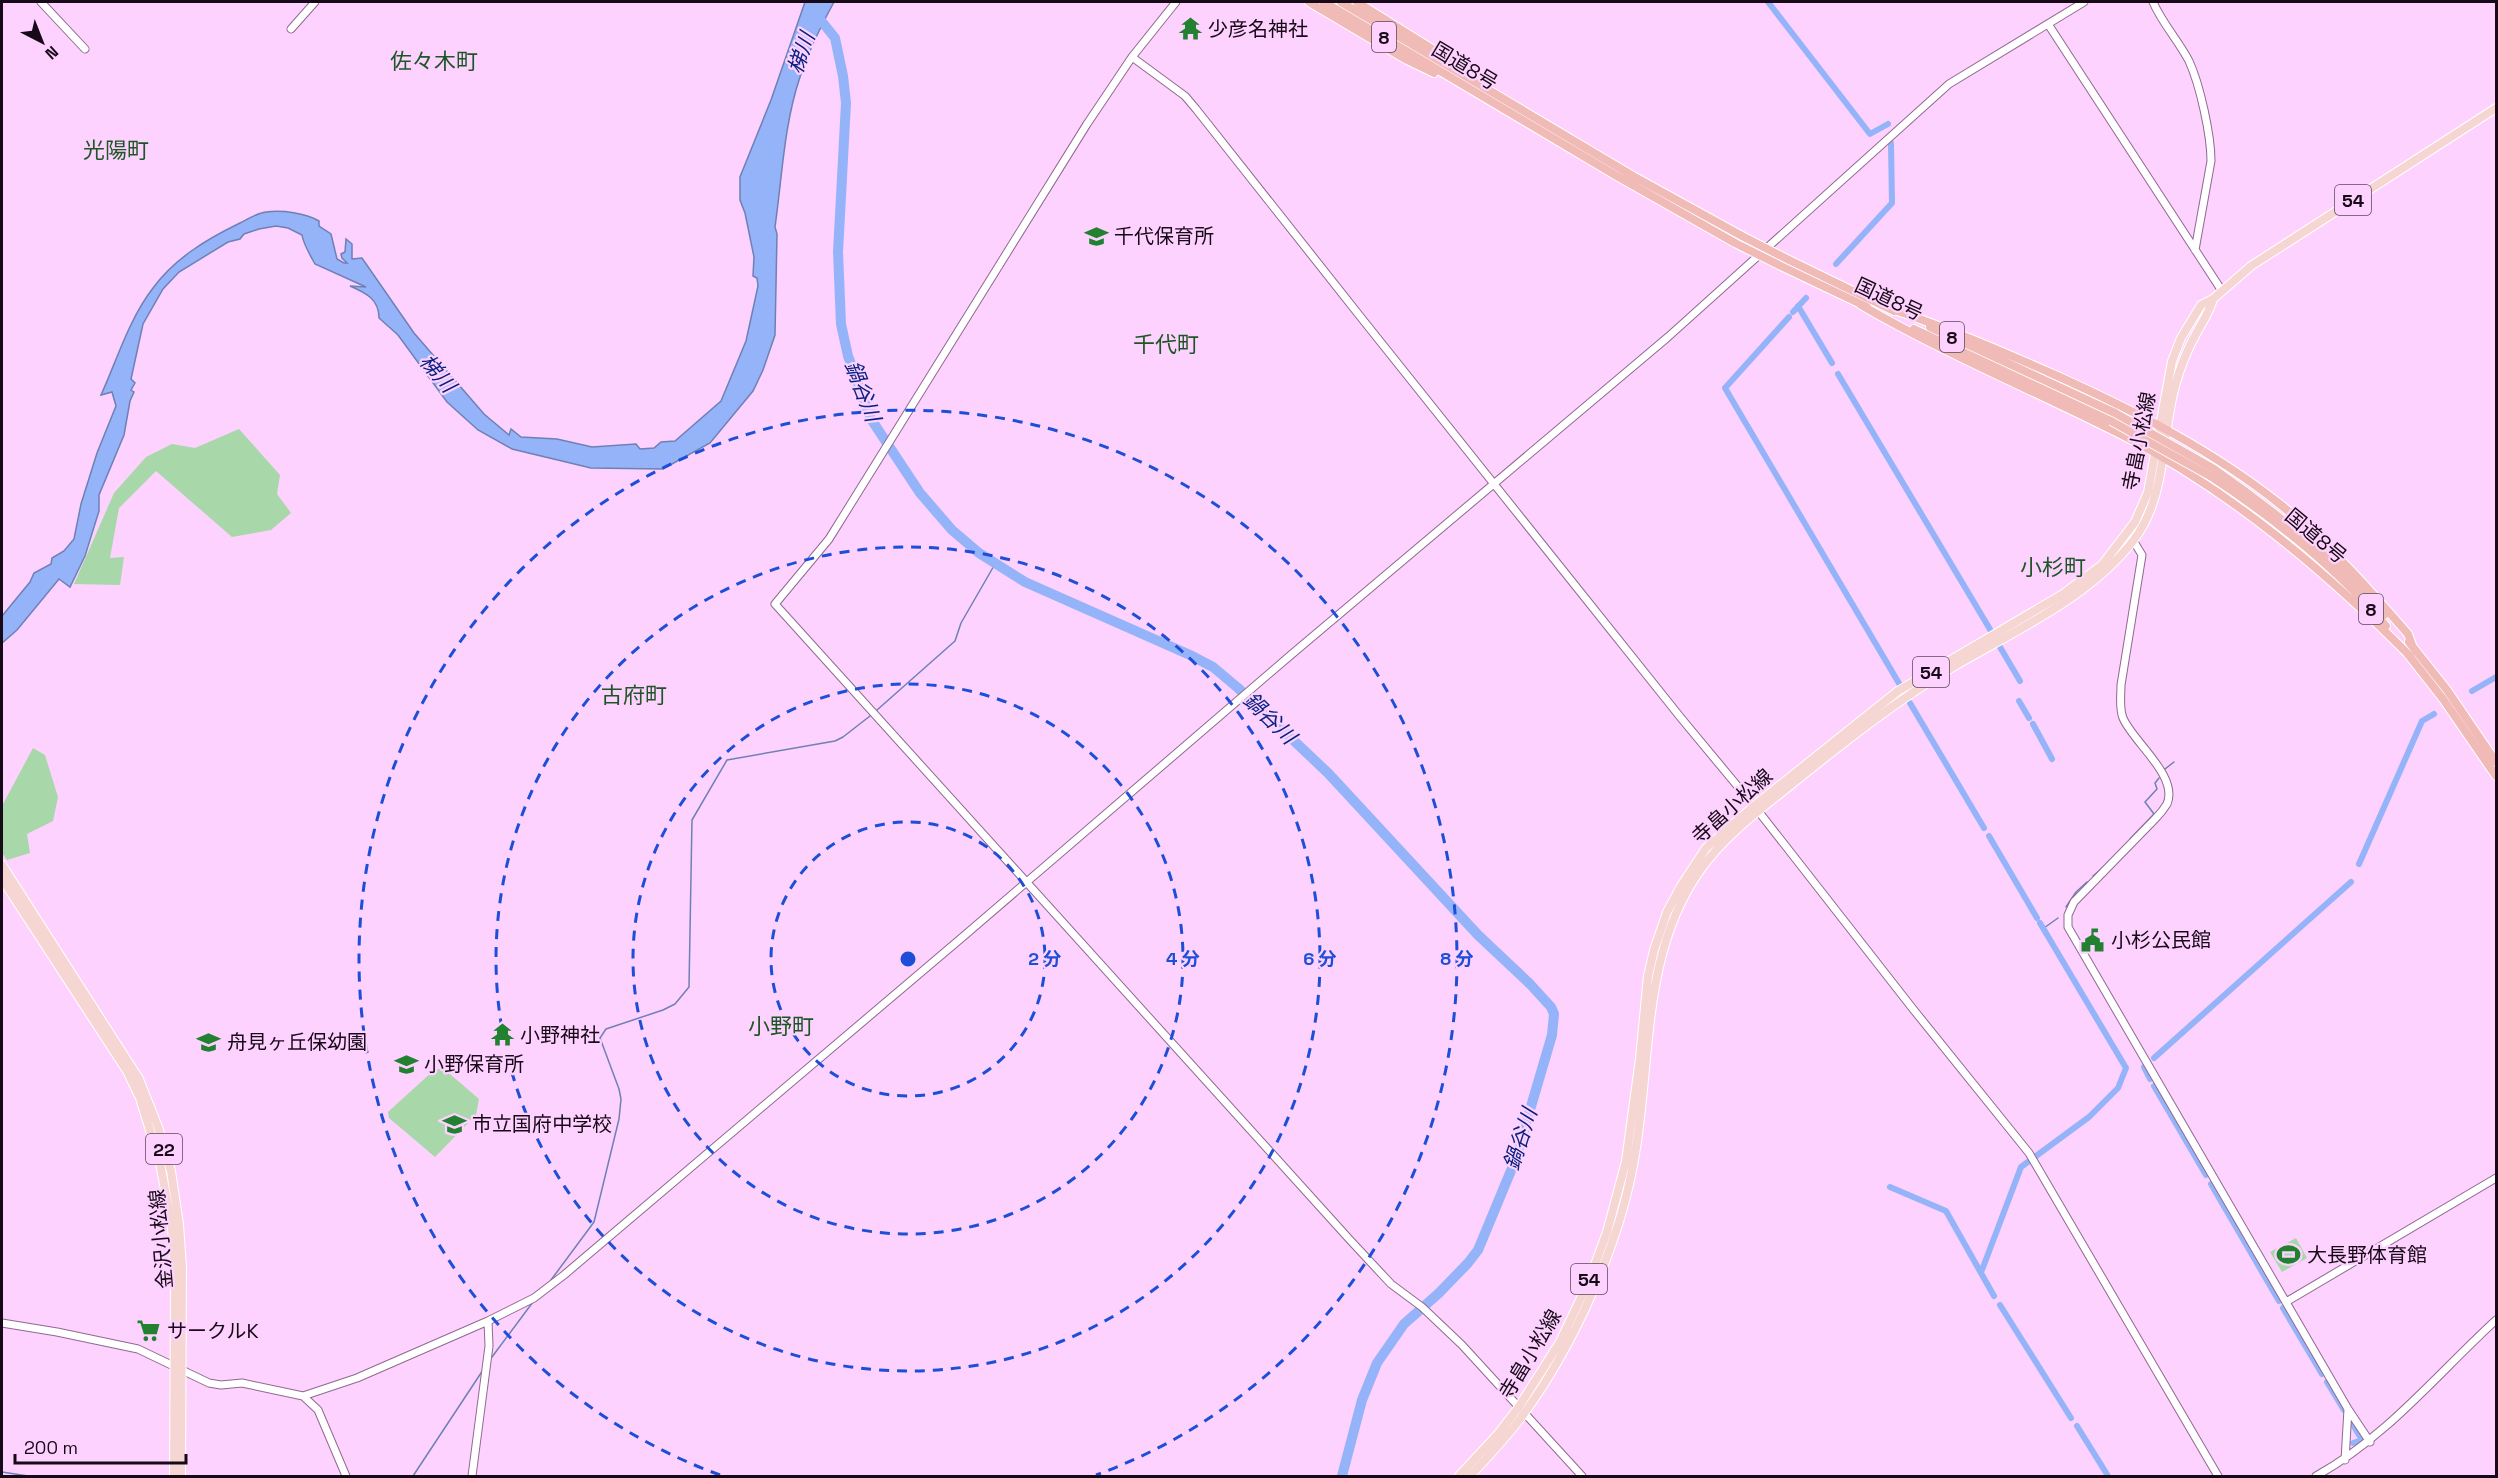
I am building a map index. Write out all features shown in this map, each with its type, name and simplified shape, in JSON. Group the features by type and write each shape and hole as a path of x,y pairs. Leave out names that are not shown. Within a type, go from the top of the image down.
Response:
{"highway":[{"path":"1309,2 1407,60 1447,70"},
{"name":"国道8号","path":"1324,2 1447,70"},
{"name":"国道8号","path":"1341,2 1500,106 1735,243 1861,305 2113,417"},
{"path":"1357,2 1465,81"},
{"name":"国道8号","path":"1465,81 1500,92 1519,108 1633,176 1742,236 2113,417 2212,472 2270,508 2317,546 2412,645 2496,762"},
{"path":"1861,305 1911,334 2127,438 2159,456"},
{"name":"8","path":"1889,308 1991,346 2115,402 2168,429 2258,489 2301,523 2349,566 2408,634 2412,645"},
{"name":"8","path":"2159,456 2210,487 2277,534 2410,656"},
{"name":"国道8号","path":"2212,472 2329,568 2364,601 2444,699 2496,776"}],"main road":[{"name":"寺畠小松線","path":"1470,1476 1521,1411 1560,1342 1589,1281 1607,1232 1626,1161 1648,976 1667,912 1706,848 1895,704 2094,582 2112,566 2134,540 2149,514 2159,456 2159,424 2170,369 2181,338 2201,305 2213,299 2251,266 2496,108"},
{"name":"寺畠小松線","path":"1756,809 1898,692 2090,576 2112,555 2128,532 2148,492 2168,429 2175,385 2213,299"},
{"name":"金沢小松線","path":"2,864 131,1065 146,1095 171,1171 180,1224 182,1280 174,1476"},
{"name":"金沢小松線","path":"2,879 127,1071 140,1098 160,1163 172,1227 181,1476"},
{"name":"寺畠小松線","path":"1458,1476 1521,1411"}],"street":[{"path":"41,2 85,49"},
{"path":"291,29 315,2"},
{"path":"1176,2 1132,57 1087,124 829,539 775,604 1350,1240 1391,1284 1438,1322 1582,1476"},
{"path":"2,1323 138,1349 209,1383 221,1385 242,1383 303,1396 357,1378 488,1321 534,1298 564,1275 1668,337 1949,84 2084,2"},
{"path":"2153,2 2159,16 2188,61 2211,146 2211,161 2195,250"},
{"path":"2048,24 2222,291"},
{"path":"1132,57 1185,96 1756,809 2032,1158 2218,1476"},
{"path":"2128,532 2142,555 2121,685 2120,707 2122,717 2128,727 2157,765 2169,793 2167,805 2155,819 2074,902 2068,915 2068,927 2348,1409 2370,1442"},
{"path":"2286,1302 2496,1178"},
{"path":"2316,1476 2345,1460 2370,1442 2496,1320"},
{"path":"472,1476 489,1346 488,1321"},
{"path":"303,1396 318,1410 345,1476"},
{"path":"2345,1460 2348,1409"}],"green space":[{"path":"239,429 280,475 277,494 291,513 271,530 232,537 156,471 119,508 110,558 124,557 120,585 74,584 114,493 146,457 172,444 195,448"},
{"path":"33,748 45,755 58,797 53,821 27,834 30,853 7,860 2,853 2,806"},
{"path":"443,1068 479,1099 476,1115 435,1157 389,1118 388,1112 434,1070"},
{"name":"大長野体育館","path":"2296,1238 2307,1258 2282,1272 2270,1252"}],"water":[{"name":"梯川","path":"805,2 834,2 804,67 790,113 775,227 777,234 775,335 753,391 710,443 663,469 591,468 512,449 478,430 447,402 398,335 379,318 374,301 350,286 366,287 315,264 302,235 288,228 276,226 259,229 244,234 240,239 228,242 179,272 163,289 143,324 131,379 135,383 131,390 134,392 130,401 124,435 99,495 99,511 85,556 70,587 59,579 17,630 2,643 2,616 30,582 34,573 51,564 52,558 64,551 74,539 81,504 97,453 116,406 112,392 101,395 137,313 153,288 181,258 216,236 259,214 273,211 287,212 301,214 319,221 319,226 331,234 337,259 344,263 347,263 341,254 345,252 346,239 352,244 352,259 362,258 414,333 484,414 509,435 511,429 521,437 557,439 592,447 636,444 640,449 654,448 661,442 675,441 721,401 746,341 758,286 757,278 753,276 754,257 740,200 740,177 771,100"}],"waterway":[{"path":"1768,2 1870,134 1888,124"},
{"name":"鍋谷川","path":"815,13 835,38 846,103 838,252 841,324 848,356 871,419 920,493 952,530 979,553 1025,582 1213,667 1328,773 1478,935 1530,984 1551,1007 1554,1014 1552,1035 1515,1161 1478,1250 1439,1293 1404,1324 1377,1363 1362,1400 1342,1476"},
{"path":"1836,264 1892,203 1891,143"},
{"path":"1793,312 1806,298"},
{"path":"1798,306 1832,363"},
{"path":"1789,317 1725,388 1900,685"},
{"path":"1838,374 1991,631"},
{"path":"877,710 955,641 961,623 995,564"},
{"path":"2000,647 2020,681"},
{"path":"2472,691 2496,677"},
{"path":"2019,701 2029,718"},
{"path":"1910,703 1984,828"},
{"path":"2359,864 2422,721 2434,714"},
{"path":"551,1280 594,1222 619,1119 621,1099 619,1089 600,1038 606,1029 675,1004 689,987 692,820 727,760 835,741 870,716"},
{"path":"2033,724 2052,759"},
{"path":"2165,769 2174,762"},
{"path":"2130,839 2154,814 2145,802 2157,789 2155,783 2159,778"},
{"path":"1989,836 2037,918"},
{"path":"2093,876 2106,865"},
{"path":"2066,907 2076,892 2087,882"},
{"path":"2154,1058 2351,882"},
{"path":"2044,928 2058,918"},
{"path":"1982,1270 2021,1167 2089,1117 2118,1088 2126,1068 2040,923"},
{"path":"2144,1067 2150,1079"},
{"path":"2154,1086 2206,1175"},
{"path":"2211,1184 2279,1301"},
{"path":"1890,1187 1946,1211 1994,1296"},
{"path":"492,1357 533,1302"},
{"path":"2000,1305 2071,1418"},
{"path":"2283,1308 2322,1374"},
{"path":"413,1476 483,1370"},
{"path":"2327,1382 2344,1410"},
{"path":"2352,1423 2362,1440 2353,1443"},
{"path":"2077,1426 2108,1476"},
{"path":"2,1472 28,1476"}],"place":[{"name":"少彦名神社","path":"1190,29"},
{"name":"千代保育所","path":"1096,236"},
{"name":"小杉公民館","path":"2093,940"},
{"name":"小野神社","path":"502,1035"},
{"name":"舟見ヶ丘保幼園","path":"209,1042"},
{"name":"小野保育所","path":"406,1064"},
{"name":"市立国府中学校","path":"454,1124"},
{"name":"大長野体育館","path":"2289,1255"},
{"name":"サークルK","path":"149,1331"}],"district":[{"name":"佐々木町","path":"434,61"},
{"name":"光陽町","path":"116,150"},
{"name":"千代町","path":"1166,344"},
{"name":"小杉町","path":"2053,567"},
{"name":"古府町","path":"634,695"},
{"name":"小野町","path":"781,1026"}]}
